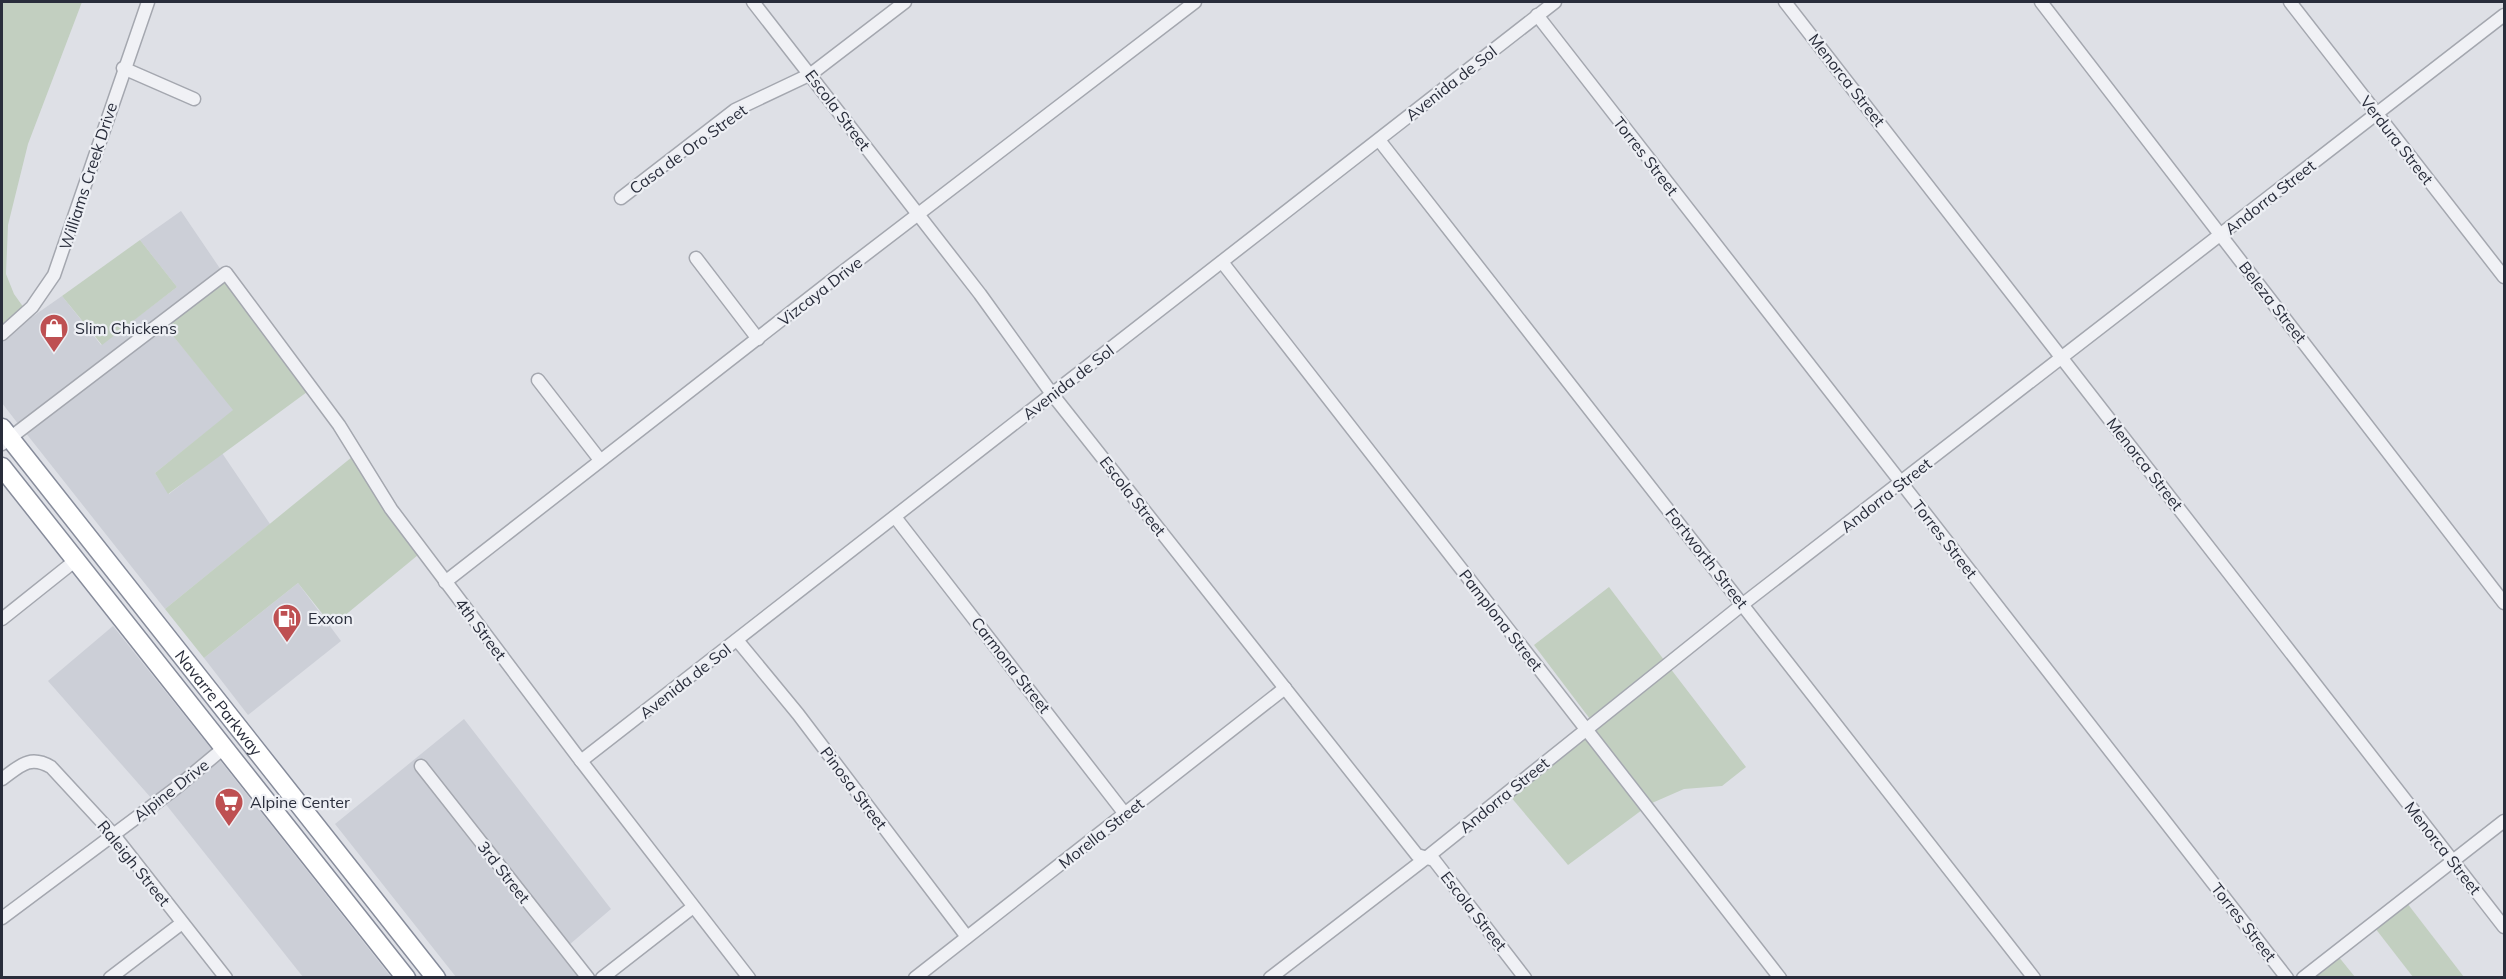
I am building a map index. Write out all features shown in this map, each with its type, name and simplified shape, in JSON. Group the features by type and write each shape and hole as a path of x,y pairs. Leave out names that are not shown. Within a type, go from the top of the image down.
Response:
{"highway":[{"name":"Navarre Parkway","path":"4,437 436,978"},
{"name":"Navarre Parkway","path":"2,467 406,978"},
{"path":"122,618 138,627 209,715 225,724 233,722"},
{"path":"225,747 245,748 323,846 336,851"}],"street":[{"name":"Williams Creek Drive","path":"2,334 32,307 54,275 123,68 148,2"},
{"name":"Escola Street","path":"753,2 812,74 980,294 1052,394 1417,855 1434,860 1526,978"},
{"name":"Casa de Oro Street","path":"621,198 735,110 812,74 905,2"},
{"name":"Vizcaya Drive","path":"446,582 600,460 1195,2"},
{"name":"Avenida de Sol","path":"581,761 1555,2"},
{"name":"Menorca Street","path":"1785,2 2505,927"},
{"name":"Beleza Street","path":"2041,2 2505,603"},
{"name":"Verdura Street","path":"2289,2 2505,277"},
{"name":"Torres Street","path":"1537,15 2287,978"},
{"name":"Andorra Street","path":"1270,978 1426,858 1743,604 2505,15"},
{"path":"123,68 194,99"},
{"name":"Fortworth Street","path":"1379,140 2034,978"},
{"path":"696,258 758,339"},
{"name":"Pamplona Street","path":"1222,262 1780,978"},
{"name":"4th Street","path":"4,437 226,273 339,425 391,509 581,761 749,978"},
{"path":"538,380 600,460"},
{"name":"Carmona Street","path":"895,517 1125,814"},
{"path":"2,619 76,560"},
{"name":"Pinosa Street","path":"737,640 798,714 968,937"},
{"name":"Morella Street","path":"915,978 1285,688"},
{"name":"Alpine Drive","path":"2,918 176,788 225,747"},
{"name":"Raleigh Street","path":"2,779 32,760 51,767 113,834 226,978"},
{"name":"3rd Street","path":"421,766 588,978"},
{"path":"2303,978 2505,821"},
{"path":"602,978 693,907"},
{"path":"110,978 182,923"}],"shaded area":[{"path":"181,211 221,270 19,425 2,403 2,340 30,315 32,317 62,296 101,345 177,287 140,240"},
{"path":"165,326 234,410 155,473 169,494 222,453 270,524 165,609 25,432"},
{"path":"298,583 341,641 248,715 204,658"},
{"path":"113,626 213,751 152,799 48,681"},
{"path":"464,719 611,909 569,945 423,759 414,766 580,977 456,977 335,824"},
{"path":"219,759 391,977 303,977 164,802"}],"green space":[{"path":"2,2 82,2 28,144 8,225 6,274 14,294 24,308 2,327"},
{"path":"140,240 177,287 102,345 62,296"},
{"path":"224,280 307,392 168,494 155,473 233,410 165,326"},
{"path":"352,457 418,555 332,626 298,583 204,658 165,609"},
{"path":"1609,587 1664,660 1590,719 1534,645"},
{"path":"1670,668 1746,767 1722,786 1684,789 1652,803 1593,729"},
{"path":"1585,736 1642,810 1568,865 1510,796"},
{"path":"2407,903 2463,978 2413,977 2375,928"},
{"path":"2338,956 2355,977 2311,978"}],"place":[{"name":"Slim Chickens","path":"54,354"},
{"name":"Exxon","path":"287,644"},
{"name":"Alpine Center","path":"229,828"}]}
